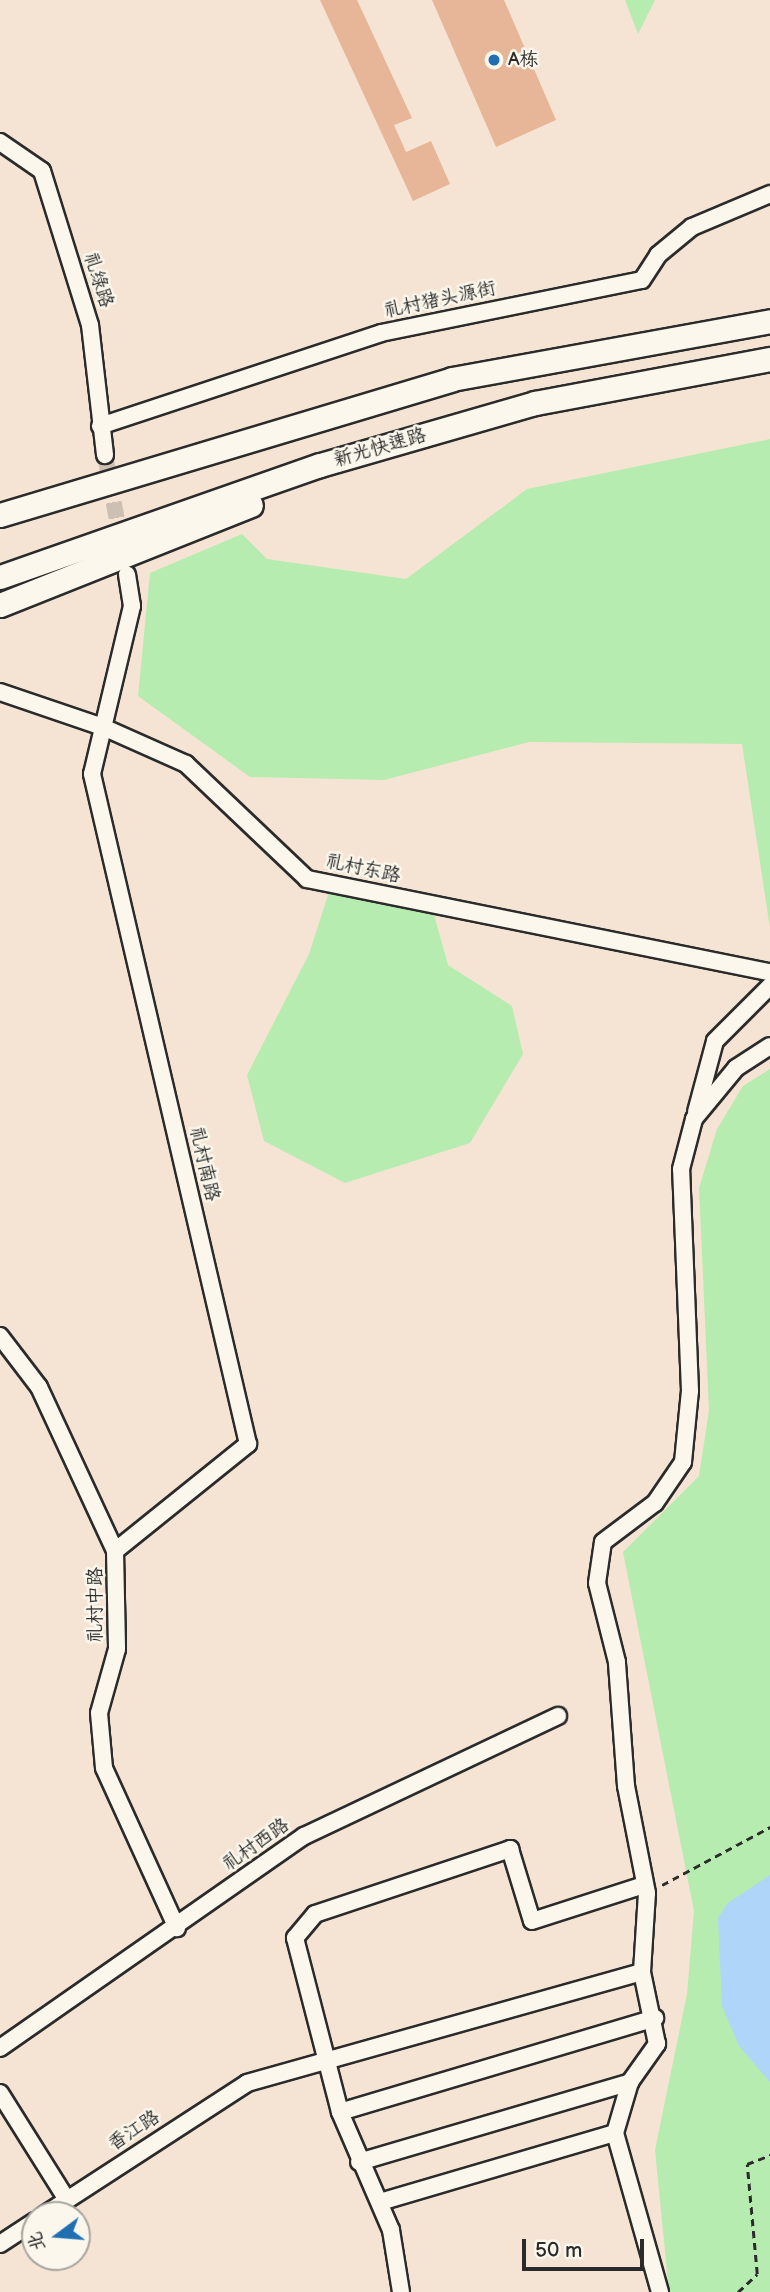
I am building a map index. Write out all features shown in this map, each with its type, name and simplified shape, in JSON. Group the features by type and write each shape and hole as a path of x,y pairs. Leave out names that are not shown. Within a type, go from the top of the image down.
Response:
{"highway":[{"path":"0,515 452,379 770,321"},
{"name":"新光快速路","path":"0,577 415,438 535,403 770,359"},
{"path":"0,605 415,438"}],"street":[{"name":"礼绿路","path":"0,142 42,171 90,325 105,455"},
{"name":"礼村猪头源街","path":"100,426 381,333 642,280 657,255 692,227 770,194"},
{"path":"103,726 132,606 127,575"},
{"name":"礼村东路","path":"0,692 103,726 186,764 307,879 770,972"},
{"name":"礼村南路","path":"103,726 92,774 248,1444 115,1551"},
{"path":"660,2292 615,2133 630,2081 657,2043 655,2018 642,1972 646,1889 626,1786 617,1662 597,1583 603,1542 654,1503 683,1462 690,1391 681,1169 715,1041 770,986"},
{"path":"694,1119 736,1068 770,1046"},
{"name":"礼村中路","path":"0,1336 39,1387 115,1551 117,1649 99,1713 104,1769 177,1928"},
{"name":"礼村西路","path":"0,2048 177,1928 304,1836 558,1716"},
{"path":"401,2292 397,2250 380,2202 359,2162 340,2112 295,1956 295,1938 315,1914 510,1849 532,1921 646,1889"},
{"name":"香江路","path":"67,2200 247,2083 326,2064 642,1972"},
{"path":"340,2112 655,2018"},
{"path":"359,2162 630,2081"},
{"path":"0,2093 67,2200"},
{"path":"380,2202 615,2133"},
{"path":"0,2244 21,2230"}],"path":[{"path":"646,1889 770,1827"},
{"path":"738,2292 757,2274 747,2164 770,2155"}],"green space":[{"path":"625,0 655,0 638,34"},
{"path":"770,439 770,928 742,744 529,742 384,780 250,777 138,696 150,573 242,534 267,559 406,579 527,489"},
{"path":"329,892 433,911 448,965 512,1006 523,1054 470,1143 345,1183 264,1141 247,1075 309,954"},
{"path":"770,1069 770,2292 669,2292 655,2150 687,1994 694,1911 623,1552 699,1476 709,1410 699,1188 717,1129 743,1086"}],"water":[{"path":"770,1875 770,2082 739,2046 722,2006 718,1918 728,1903"}],"building":[{"path":"320,0 357,0 412,118 394,125 406,152 431,141 450,184 413,201"},
{"name":"A栋","path":"432,0 504,0 556,120 496,147"}],"tunnel":[{"path":"105,455 121,542"}],"place":[{"name":"A栋","path":"494,60"}]}
